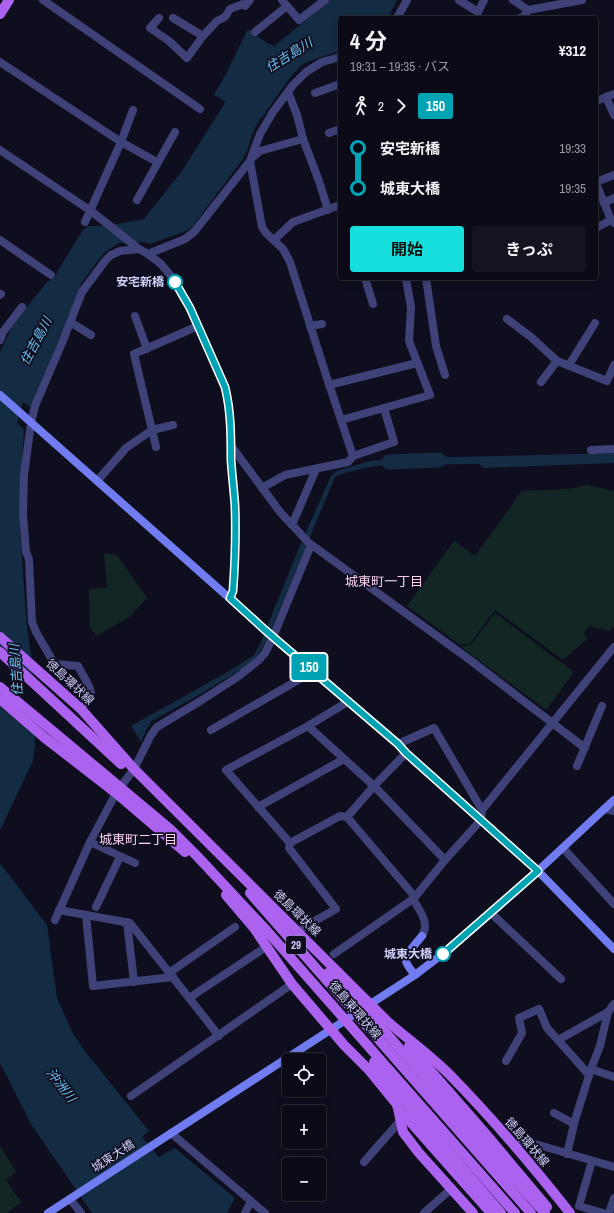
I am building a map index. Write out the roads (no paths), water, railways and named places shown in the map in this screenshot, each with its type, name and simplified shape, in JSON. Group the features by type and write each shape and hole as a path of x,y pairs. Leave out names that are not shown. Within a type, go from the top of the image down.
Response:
{"main road":[{"path":"0,14 9,0"},
{"name":"徳島環状線","path":"0,637 81,710 134,769 388,1022 450,1075 515,1146 570,1213"},
{"name":"徳島環状線","path":"0,652 162,803 236,878 531,1213"},
{"name":"徳島東環状線","path":"0,687 170,829 245,906 516,1213"},
{"name":"29","path":"0,698 40,734 116,793 192,858 245,917 292,984 331,1030 369,1070 396,1103 403,1132 419,1153 473,1213"},
{"path":"278,924 373,1018 500,1164 545,1213"},
{"path":"314,984 409,1106 501,1213"},
{"name":"29","path":"388,1022 535,1191 551,1213"},
{"name":"29","path":"398,1108 491,1213"}],"street":[{"path":"43,0 200,110"},
{"path":"255,32 284,3 299,20 325,0"},
{"path":"398,16 407,0"},
{"path":"459,0 478,12 484,0"},
{"path":"513,0 528,10 582,0"},
{"path":"159,18 150,28 169,41 187,58 203,36 217,21 225,17 230,9 243,2"},
{"path":"524,16 528,10"},
{"path":"173,18 203,36"},
{"path":"338,58 322,62 306,72 293,85 273,112 260,134 251,160 262,227 283,250 290,262 353,456"},
{"path":"0,62 121,142 157,162"},
{"path":"315,93 338,85"},
{"path":"288,92 328,210"},
{"path":"598,100 614,94"},
{"path":"606,97 614,115"},
{"path":"85,222 121,142 133,110"},
{"path":"328,133 338,130"},
{"path":"137,200 175,132"},
{"path":"148,254 186,239 194,232 251,160 260,151 303,139"},
{"path":"0,150 91,211 136,247 161,264 175,282 190,308 225,387 228,398 232,447 231,460 235,505 236,544 233,591 230,598"},
{"path":"598,182 614,175"},
{"path":"598,188 612,222 598,227"},
{"path":"604,203 614,198"},
{"path":"274,240 292,222 338,206"},
{"path":"0,240 51,275"},
{"path":"81,710 90,696 89,686 78,666 54,663 36,632 32,622 29,559 26,552 23,515 24,475 31,423 35,406 82,292 111,255 136,247"},
{"path":"366,280 373,304"},
{"path":"341,420 430,395 409,341 411,308 406,280"},
{"path":"426,280 436,346 445,375"},
{"path":"0,340 3,332 22,308"},
{"path":"134,316 148,349"},
{"path":"507,319 531,337 557,361 607,381 614,365"},
{"path":"70,322 91,335"},
{"path":"569,365 595,322"},
{"path":"310,326 322,324"},
{"path":"156,447 134,354 198,326"},
{"path":"541,382 557,361"},
{"path":"329,385 417,363"},
{"path":"0,395 270,634 398,744 406,753 538,871 614,949"},
{"path":"262,488 285,475 348,462 353,456 394,442 384,408"},
{"path":"97,481 126,448 152,430 173,425"},
{"path":"232,447 280,512 308,541 466,657 585,748"},
{"path":"590,450 614,449"},
{"path":"292,525 316,469"},
{"path":"55,920 90,842 116,793 134,769 151,735 157,727 239,676 259,660 265,653 270,634 308,541"},
{"path":"334,954 414,898 445,860 481,820 482,810 614,647"},
{"path":"211,730 314,671"},
{"path":"299,932 304,927 336,909 289,848 290,843 226,770 308,726 349,701"},
{"path":"577,766 602,706"},
{"path":"308,726 374,786 445,860"},
{"path":"398,744 434,728 482,810"},
{"path":"347,817 406,753"},
{"path":"258,807 344,759"},
{"name":"城東大橋","path":"48,1213 415,975 443,954 491,913 614,800"},
{"path":"604,809 614,811"},
{"path":"290,843 340,816 347,817 414,898 424,919 425,926 422,936 407,956 406,961 415,975"},
{"path":"90,842 134,863"},
{"path":"563,848 614,904"},
{"path":"96,907 120,857"},
{"path":"59,910 130,923 219,1036"},
{"path":"491,913 561,979"},
{"path":"86,915 94,986 134,982 171,975 235,927"},
{"path":"127,922 134,982"},
{"path":"189,998 266,947"},
{"path":"131,1096 292,984"},
{"path":"558,1040 612,1007"},
{"path":"567,1154 574,1124 612,1007"},
{"path":"506,1061 522,1033 519,1018 539,1009 547,1028 590,1072 614,1077"},
{"path":"554,1113 574,1124"},
{"path":"364,1162 400,1121"},
{"path":"171,1133 265,1213"},
{"path":"515,1146 525,1141 614,1168"},
{"path":"592,1161 580,1206 603,1213"},
{"path":"424,1213 452,1188"},
{"path":"73,1197 80,1213"},
{"path":"609,1213 614,1198"},
{"path":"245,1213 251,1201"}],"water":[{"name":"住吉島川","path":"331,0 397,0 389,16 338,16 338,52 303,64 292,75 255,127 243,159 192,227 186,231 150,244 143,242 119,243 104,253 82,282 32,406 30,407 23,402 17,423 24,429 19,517 27,628 33,669 35,744 33,761 0,830 0,352 14,323 47,282 55,278 58,270 83,230 88,226 107,226 144,219 182,171 223,106 225,101 214,95 248,29 267,43 274,46"},
{"path":"614,453 614,463 484,468 479,464 420,465 419,458"},
{"path":"408,458 408,466 390,465 365,468 335,477 266,642 255,659 248,665 197,696 150,722 151,724 147,728 141,742 131,726 231,670 254,655 331,476 336,471 370,461"},
{"name":"沖洲川","path":"0,863 47,925 57,998 72,1032 84,1050 149,1131 142,1137 159,1157 175,1148 235,1198 227,1213 92,1213 31,1124 0,1063"}],"waterway":[{"path":"389,462 439,460"}],"place":[{"name":"安宅新橋","path":"175,282"},
{"name":"城東大橋","path":"443,954"}],"district":[{"name":"城東町一丁目","path":"384,581"},
{"name":"城東町二丁目","path":"138,839"}]}
